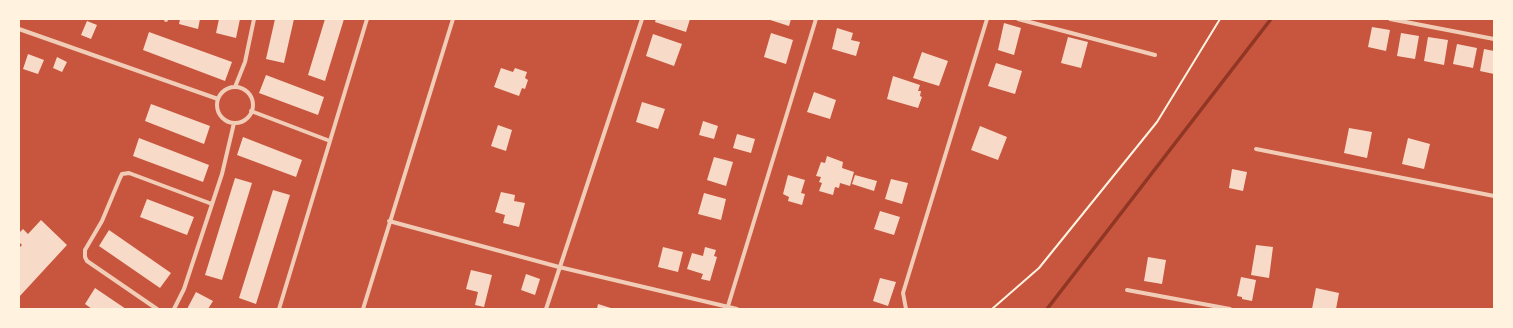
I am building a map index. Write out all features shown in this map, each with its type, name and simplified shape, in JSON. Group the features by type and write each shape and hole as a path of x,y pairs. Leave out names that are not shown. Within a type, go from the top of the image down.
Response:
{"street":[{"path":"235,87 245,62 254,19"},
{"path":"279,309 367,19"},
{"path":"363,309 389,221 453,19"},
{"path":"546,309 642,19"},
{"path":"728,306 816,19"},
{"path":"906,309 903,293 986,19"},
{"path":"1018,19 1155,55"},
{"path":"1390,19 1494,39"},
{"path":"19,29 218,99"},
{"path":"235,87 246,91 252,100 251,111 244,120 234,123 224,119 220,115 217,104 218,99 225,90 235,87"},
{"path":"251,111 330,141"},
{"path":"174,309 184,289 222,174 234,123"},
{"path":"1256,149 1494,196"},
{"path":"157,309 87,261 85,257 85,250 102,222 122,174 129,173 212,204"},
{"path":"389,221 559,267 736,309"},
{"path":"1127,290 1230,309"}],"path":[{"path":"992,309 1039,268 1157,122 1220,19"}],"building":[{"path":"180,19 200,19 198,29 179,24"},
{"path":"219,19 240,19 236,38 216,33"},
{"path":"275,19 294,19 284,63 266,59"},
{"path":"325,19 344,19 325,81 308,75"},
{"path":"656,19 690,19 686,32 655,22"},
{"path":"767,19 791,19 789,26"},
{"path":"87,21 97,25 91,39 81,35"},
{"path":"1004,23 1021,28 1014,55 998,50"},
{"path":"1372,27 1390,30 1386,51 1368,47"},
{"path":"837,28 853,33 851,40 860,42 856,56 832,49"},
{"path":"149,32 232,62 225,81 143,50"},
{"path":"771,33 793,40 786,64 764,57"},
{"path":"1401,33 1419,36 1415,59 1397,56"},
{"path":"653,34 682,44 674,66 646,56"},
{"path":"1068,37 1088,42 1081,68 1061,63"},
{"path":"1428,37 1448,40 1444,65 1424,61"},
{"path":"1457,44 1477,48 1473,68 1453,64"},
{"path":"1484,49 1494,51 1494,74 1480,71"},
{"path":"922,52 948,61 939,86 913,78"},
{"path":"28,54 44,60 38,74 23,69"},
{"path":"57,57 67,62 62,72 53,68"},
{"path":"996,63 1022,71 1015,94 988,86"},
{"path":"501,68 513,72 515,68 527,72 525,78 528,80 525,89 522,88 519,96 494,87"},
{"path":"266,75 324,97 318,115 259,93"},
{"path":"893,76 920,85 918,91 921,91 920,96 922,97 918,108 887,99"},
{"path":"814,92 836,100 830,119 807,112"},
{"path":"642,102 665,109 658,129 636,122"},
{"path":"151,104 210,126 204,144 145,121"},
{"path":"703,121 718,126 714,139 699,135"},
{"path":"498,125 512,130 506,151 491,146"},
{"path":"980,126 1007,137 998,160 971,150"},
{"path":"1349,128 1372,132 1367,158 1344,153"},
{"path":"737,134 755,139 751,153 733,148"},
{"path":"243,137 302,160 296,177 237,155"},
{"path":"139,138 209,165 203,182 133,156"},
{"path":"1408,138 1430,144 1424,169 1402,164"},
{"path":"827,156 843,162 842,168 854,172 850,186 840,183 839,188 835,187 833,195 819,191 822,183 819,182 821,177 816,176 821,162 825,163"},
{"path":"714,157 733,162 726,186 707,180"},
{"path":"1232,169 1247,172 1243,191 1229,188"},
{"path":"788,175 805,180 801,193 805,194 802,205 788,201 789,197 783,194"},
{"path":"855,175 877,181 874,191 852,184"},
{"path":"235,178 252,183 222,280 205,275"},
{"path":"891,179 908,183 902,204 885,199"},
{"path":"273,190 290,195 256,304 239,298"},
{"path":"501,192 515,195 514,201 525,203 519,227 503,223 505,215 495,212"},
{"path":"704,193 726,199 721,220 698,214"},
{"path":"147,199 194,217 187,235 140,217"},
{"path":"880,211 900,217 894,235 874,229"},
{"path":"41,220 67,245 19,297 19,248 22,245 19,242 19,233 23,229 28,234"},
{"path":"109,230 171,273 160,288 99,246"},
{"path":"1256,245 1273,247 1269,278 1251,275"},
{"path":"663,247 683,252 678,272 658,267"},
{"path":"705,247 716,250 714,256 717,257 710,281 701,279 703,274 687,269 692,253 703,256"},
{"path":"1148,257 1166,260 1162,284 1144,281"},
{"path":"471,270 492,275 484,307 475,305 478,292 466,289"},
{"path":"526,274 540,279 535,295 521,290"},
{"path":"1241,277 1256,280 1252,301 1242,299 1242,297 1237,296"},
{"path":"880,278 896,282 888,306 873,301"},
{"path":"95,288 126,309 92,309 85,304"},
{"path":"1316,288 1339,293 1336,309 1312,309"},
{"path":"196,292 213,301 208,309 187,309"},
{"path":"598,304 614,309 597,309"}],"waterway":[{"path":"1047,309 1271,19"}]}
